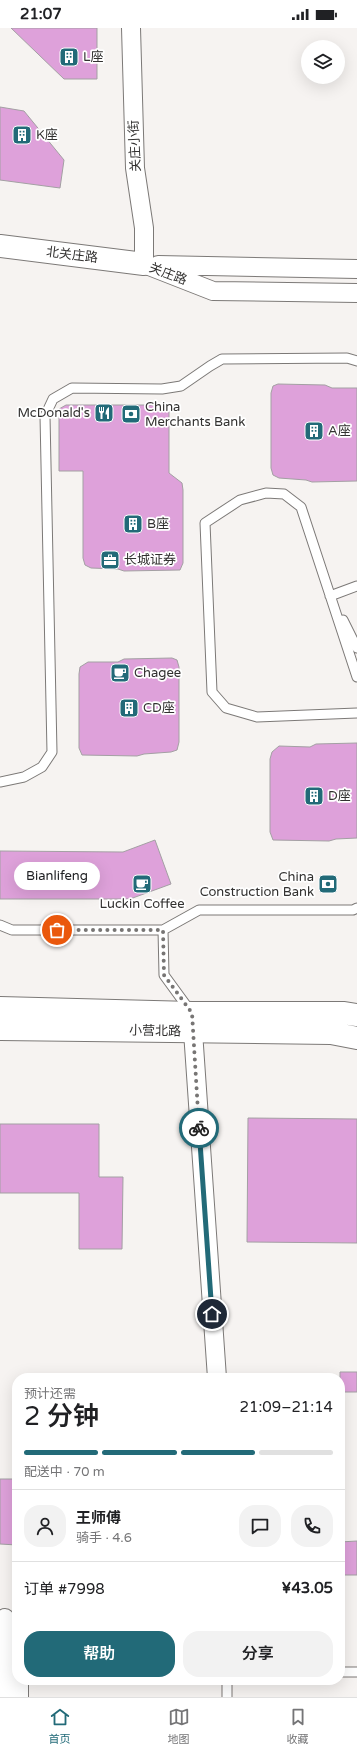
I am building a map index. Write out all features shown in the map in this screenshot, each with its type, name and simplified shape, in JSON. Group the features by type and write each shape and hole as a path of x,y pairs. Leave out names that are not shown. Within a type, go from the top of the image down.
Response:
{"street":[{"name":"关庄小街","path":"131,28 135,168 144,228 144,264"},
{"name":"北关庄路","path":"0,246 144,264"},
{"name":"关庄路","path":"144,264 206,267 357,269"},
{"name":"关庄路","path":"144,264 213,291 357,293"},
{"name":"小营北路","path":"0,1008 331,1032 357,1038"},
{"name":"小营北路","path":"0,1028 192,1022 343,1013 357,1015"},
{"path":"192,1022 217,1373"},
{"path":"5,1697 10,1676 7,1618"},
{"path":"14,1685 19,1697"}],"lane":[{"path":"0,782 24,777 42,767 52,752 45,416 53,399 72,388 162,389 181,386 222,359 347,358 357,361"},
{"path":"357,677 301,507 284,494 266,493 240,500 205,523 212,692 226,708 257,717 357,713"},
{"path":"330,596 357,586"},
{"path":"330,596 357,648"},
{"path":"0,925 12,930 163,930 199,910 353,910 357,908"},
{"path":"163,930 164,975 192,1022"},
{"path":"345,1672 357,1672"},
{"path":"227,1685 227,1697"}],"building":[{"name":"L座","path":"11,28 97,28 97,79 64,79"},
{"name":"K座","path":"0,107 24,111 64,160 60,188 0,180"},
{"name":"A座","path":"278,384 325,385 332,388 357,388 357,481 312,482 306,480 279,478 273,475 271,468 271,393 273,386"},
{"path":"66,405 169,405 169,473 182,483 183,490 183,563 180,570 124,571 118,569 91,568 85,565 83,558 83,471 59,471 59,409"},
{"name":"CD座","path":"172,658 177,660 179,667 179,742 177,750 137,756 82,755 79,748 80,667 88,662 118,662 124,659"},
{"name":"D座","path":"357,743 357,838 336,839 329,841 273,840 270,832 270,759 272,752 279,746 310,747 316,744"},
{"path":"155,840 171,884 130,899 0,899 0,851 123,852"},
{"path":"248,1118 357,1119 357,1243 247,1242"},
{"path":"0,1124 99,1124 99,1177 123,1177 122,1249 79,1249 79,1193 0,1193"},
{"path":"357,1372 357,1392 345,1392 345,1373 340,1373"},
{"path":"0,1479 12,1479 12,1545 0,1544"},
{"path":"357,1541 357,1575 345,1575 345,1542"}],"way so far":[{"path":"57,930 163,930 164,975 192,1013 199,1128"}],"place":[{"name":"L座","path":"69,57"},
{"name":"K座","path":"22,135"},
{"name":"McDonald's","path":"104,413"},
{"name":"China Merchants Bank","path":"131,414"},
{"name":"A座","path":"314,431"},
{"name":"B座","path":"133,524"},
{"name":"长城证券","path":"110,560"},
{"name":"Chagee","path":"120,673"},
{"name":"CD座","path":"129,708"},
{"name":"D座","path":"314,796"},
{"name":"Luckin Coffee","path":"142,884"},
{"name":"China Construction Bank","path":"328,884"},
{"name":"Bianlifeng","path":"57,930"}],"route":[{"path":"199,1128 212,1314"}]}
